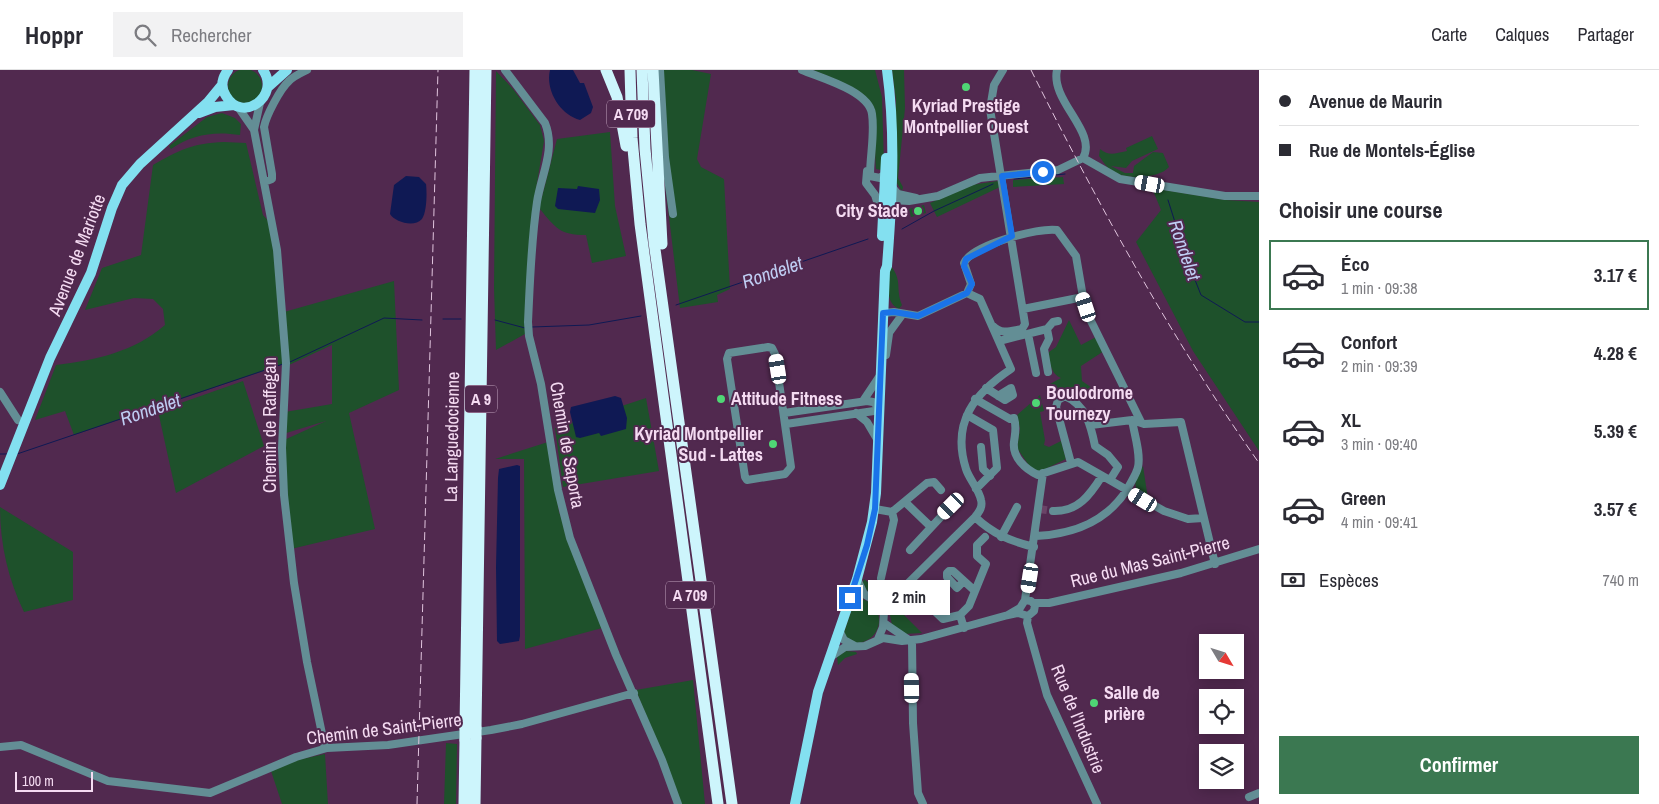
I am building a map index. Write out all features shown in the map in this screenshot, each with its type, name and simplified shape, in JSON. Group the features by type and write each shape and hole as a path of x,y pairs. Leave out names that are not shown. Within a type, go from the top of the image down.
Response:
{"highway":[{"name":"La Languedocienne","path":"475,70 471,733 475,804"},
{"name":"La Languedocienne","path":"464,804 471,733 486,70"},
{"path":"606,70 619,105 640,224"},
{"name":"A 709","path":"630,70 632,138 640,224 718,804"},
{"name":"A 709","path":"642,70 647,173 662,300 732,804"},
{"path":"653,70 662,256 662,300"}],"main road":[{"name":"Avenue de Mariotte","path":"0,485 47,365 91,273 112,208 122,186 140,164 215,95 222,85 228,70"},
{"path":"263,70 268,87"},
{"path":"260,103 268,87 287,70"},
{"path":"879,70 885,99 885,174 888,198 887,266 884,271"},
{"path":"795,804 818,692 857,579 875,509 879,381 882,342 887,315 884,271 881,266 882,217 892,187 891,98 886,70"},
{"path":"222,85 224,94 236,106"},
{"name":"Avenue de Mariotte","path":"194,115 215,107 252,107 260,103"}],"street":[{"path":"264,182 272,179 264,128 265,121 283,86 290,79 307,70"},
{"name":"Chemin de Saporta","path":"505,70 545,123 550,147 537,202 528,322 529,336 543,393 562,512 616,655 634,693 678,804"},
{"path":"514,70 516,83"},
{"path":"660,70 665,157 673,214"},
{"path":"802,70 856,93 871,108 873,155 870,172 873,185 888,198 901,202 938,196 980,178 1058,170 1083,158 1087,152 1086,139 1056,84 1057,70"},
{"path":"992,324 999,332 1022,329 1025,324 990,105 994,85 1003,70"},
{"name":"Chemin de Raffegan","path":"260,103 254,130 277,250 286,363 282,448 284,495 294,583 307,662 325,748"},
{"name":"Chemin de Raffegan","path":"236,106 254,130"},
{"path":"1083,158 1120,179 1226,196 1259,196"},
{"path":"870,172 880,178 885,174"},
{"path":"870,172 866,173 866,183 875,194 882,217"},
{"path":"892,187 898,194 918,199"},
{"path":"894,327 887,315 918,316 967,293 972,284 964,266 966,259 1012,236 1057,230 1076,256 1083,297 1089,317 1141,422"},
{"path":"878,639 884,622 884,612 891,600 980,510 982,500 966,470 962,452 962,435 967,415 976,399 986,388 1011,369 980,299 967,293"},
{"path":"1023,309 1083,297"},
{"path":"882,342 902,314"},
{"path":"999,341 1047,329 1053,322 1058,321"},
{"path":"1047,329 1049,339 1044,348 1048,372"},
{"path":"864,401 885,375 889,334"},
{"path":"1028,334 1036,373"},
{"path":"772,348 775,354 784,413 791,467 789,471 786,474 747,480 727,359 729,353 772,348"},
{"path":"986,388 998,396"},
{"path":"0,392 18,420"},
{"path":"1071,463 1056,407 1062,397 1076,401 1091,425 1095,446 1108,455 1118,467 1110,480"},
{"path":"976,399 1010,419 1014,418 1017,427 1014,448 1020,463 1028,470 1038,474 1071,463 1082,463 1164,512 1188,519 1204,518"},
{"path":"784,413 864,401 872,402 879,408 874,411 786,424"},
{"path":"856,413 867,422 877,439"},
{"path":"967,415 993,430 997,468 976,489"},
{"path":"1036,536 1076,530 1095,522 1110,511 1126,490 1138,466 1132,420"},
{"path":"1091,425 1132,420 1144,424 1181,422 1215,564"},
{"path":"981,447 983,469 990,476"},
{"name":"Rue de l'Industrie","path":"1043,473 1028,590 1027,623 1047,695 1097,804"},
{"path":"1053,511 1064,511 1086,500 1102,476"},
{"path":"875,509 892,512 927,482 934,482 941,490"},
{"path":"905,502 930,526"},
{"path":"910,550 930,526 951,506"},
{"path":"1001,537 1017,507"},
{"path":"881,578 894,520 892,512"},
{"path":"975,517 1001,537 1034,547"},
{"path":"906,611 920,597 943,619 960,615 969,606 986,564 977,556 977,545 985,537"},
{"name":"Rue du Mas Saint-Pierre","path":"828,659 841,649 865,646 878,639 887,637 902,641 910,640 964,628 1028,608 1215,564 1259,549"},
{"path":"857,579 861,590 876,602 884,612"},
{"path":"964,581 975,591"},
{"path":"850,598 868,597"},
{"path":"876,602 891,600"},
{"path":"960,615 964,628"},
{"path":"884,622 910,640 913,733 918,792 923,804"},
{"path":"839,630 844,640 855,646"},
{"name":"Chemin de Saint-Pierre","path":"0,747 20,745 108,781 210,793 296,757 325,748 388,744 490,730 522,724 634,693"},
{"path":"1249,797 1259,793"}],"green space":[{"path":"245,69 257,74 262,86 257,98 245,103 233,98 228,86 233,74"},
{"path":"657,70 692,70 711,74 697,159 701,167 724,179 730,289 717,295 718,302 680,308 665,184"},
{"path":"813,70 875,70 882,97 884,164 881,170 876,169 874,113 870,103 864,95 853,88"},
{"path":"892,70 904,70 905,108 898,178 903,187 902,191 896,182 896,100"},
{"path":"496,71 513,89 540,125 544,141 534,201 525,334 496,350 494,288"},
{"path":"222,113 235,118 241,124 240,135 222,133 204,135 187,140 171,149 169,146 207,117"},
{"path":"610,132 615,206 626,256 592,263 586,235 564,232 554,225 539,208 557,139"},
{"path":"1152,136 1158,149 1132,161 1126,168 1111,166 1125,173 1133,173 1134,166 1153,152 1163,153 1169,167 1158,174 1133,177 1118,174 1108,168 1099,156 1100,149 1110,154 1127,151 1126,148"},
{"path":"224,142 246,143 263,215 270,223 284,364 74,435 65,411 35,420 56,365 114,353 141,342 165,325 163,309 153,299 134,298 85,310 102,268 141,255 153,165 187,148"},
{"path":"1063,177 1064,184 1013,187 1013,180"},
{"path":"998,181 1000,187 937,217 930,203 971,185"},
{"path":"1152,188 1226,200 1259,202 1259,451 1193,351 1136,242 1161,210"},
{"name":"City Stade","path":"924,205 926,213 911,217 909,209"},
{"path":"891,266 898,281 902,305 899,309 894,306 889,297 889,268"},
{"path":"394,281 399,390 349,413 375,529 291,549 284,440 326,421 283,434 285,412 332,404 332,345 289,365 284,312"},
{"path":"1069,320 1081,345 1096,337 1104,351 1081,366 1082,381 1098,392 1084,397 1069,394 1069,390 1054,395 1050,384 1061,378 1053,371 1049,352 1056,347"},
{"path":"243,381 264,446 176,493 158,411"},
{"path":"1040,395 1044,411 1040,412 1045,440 1044,445 1049,447 1061,441 1066,459 1039,472 1030,467 1017,448 1020,429 1017,415"},
{"path":"646,398 659,471 563,487 555,428"},
{"path":"548,442 559,512 602,628 525,649 524,459 495,459"},
{"path":"1143,466 1148,499 1138,491 1135,484"},
{"path":"0,507 73,552 73,600 24,612 9,574 3,548"},
{"path":"864,579 886,597 879,599 865,589 862,584"},
{"path":"862,599 871,603 876,609 879,616 879,624 871,637 855,643 843,635 854,603"},
{"path":"893,604 922,633 904,634 892,625 889,610"},
{"path":"846,651 856,652 857,654 845,658 838,665 837,657"},
{"path":"693,680 705,804 681,804 636,690"},
{"path":"446,743 457,744 456,804 444,804"},
{"path":"325,754 328,804 282,804 271,771 297,760"}],"shaded area":[{"path":"550,70 573,70 580,83 584,83 593,107 591,113 580,120 566,113 560,107 550,86"},
{"path":"406,176 419,177 426,184 425,212 419,222 405,223 392,217 390,214 394,185"},
{"path":"578,186 599,189 600,200 595,213 558,209 555,206 558,188 577,189"},
{"path":"615,396 621,398 627,418 626,429 601,436 599,433 580,438 576,437 570,412 571,407"},
{"path":"520,466 520,636 519,641 500,644 497,641 496,567 498,478 499,469"}],"waterway":[{"name":"Rondelet","path":"1014,179 1065,174"},
{"name":"Rondelet","path":"902,229 934,211 993,184"},
{"name":"Rondelet","path":"1168,200 1186,257 1201,295 1245,322 1259,322"},
{"name":"Rondelet","path":"676,305 868,239"},
{"name":"Rondelet","path":"532,327 589,325 641,316"},
{"name":"Rondelet","path":"290,362 384,318 422,320"},
{"path":"443,319 461,319"},
{"path":"495,320 525,328"},
{"name":"Rondelet","path":"17,454 283,364"},
{"name":"Rondelet","path":"0,454 7,454"}],"tunnel":[{"path":"1039,509 1053,511"}],"railway":[{"path":"417,804 438,70"},
{"path":"1031,70 1083,171 1166,320 1259,463"}],"place":[{"name":"Kyriad Prestige Montpellier Ouest","path":"966,87"},
{"name":"City Stade","path":"918,211"},
{"name":"Attitude Fitness","path":"721,399"},
{"name":"Boulodrome Tournezy","path":"1036,403"},
{"name":"Kyriad Montpellier Sud - Lattes","path":"773,444"},
{"name":"Salle de prière","path":"1094,703"}],"route":[{"path":"850,598 867,545 875,509 883,313 894,312 915,317 967,293 972,284 964,266 966,259 1012,236 1002,176 1043,172"}]}
